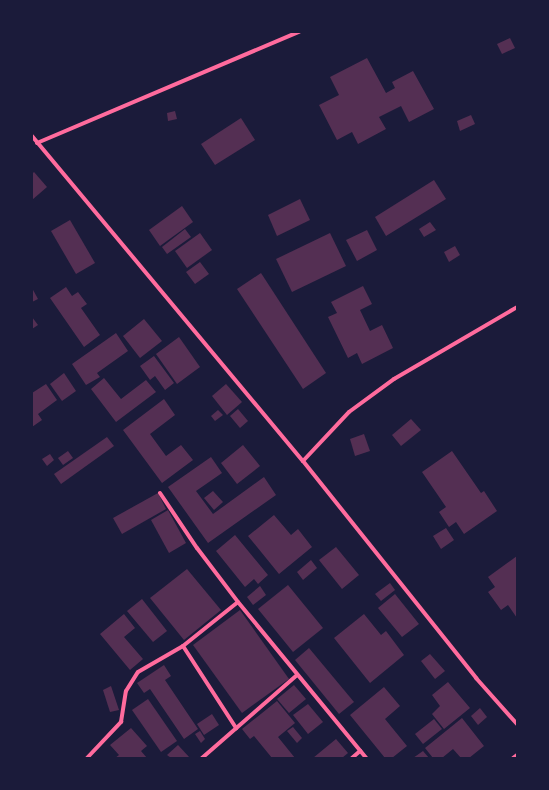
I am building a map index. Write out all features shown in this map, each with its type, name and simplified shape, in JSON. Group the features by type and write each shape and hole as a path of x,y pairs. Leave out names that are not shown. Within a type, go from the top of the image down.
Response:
{"street":[{"path":"37,143 299,32"},
{"path":"32,136 302,461 476,678 517,724"},
{"path":"302,461 349,412 394,379 517,307"},
{"path":"160,493 197,548 238,602 296,676 366,758"},
{"path":"87,758 121,722 126,691 138,672 182,646 238,602"},
{"path":"182,646 236,728"},
{"path":"202,758 296,676"},
{"path":"352,758 360,751"},
{"path":"513,758 517,755"}],"building":[{"path":"510,38 515,48 502,54 497,44"},
{"path":"367,58 386,93 395,88 392,82 413,71 434,109 409,122 401,106 379,117 386,129 358,144 352,132 337,140 319,105 339,95 330,77"},
{"path":"175,111 177,119 168,121 167,113"},
{"path":"471,115 475,124 460,131 457,121"},
{"path":"241,118 255,140 215,165 201,144"},
{"path":"34,172 47,187 32,200 32,174"},
{"path":"434,180 446,199 386,236 375,217"},
{"path":"300,199 310,220 277,236 268,215"},
{"path":"182,206 193,222 160,246 149,230"},
{"path":"70,220 95,263 76,274 51,231"},
{"path":"430,222 436,230 424,237 419,229"},
{"path":"185,229 191,237 167,254 162,247"},
{"path":"367,230 377,250 357,261 346,240"},
{"path":"200,233 212,250 187,268 175,251"},
{"path":"330,233 346,266 292,292 276,259"},
{"path":"455,246 460,255 449,262 444,252"},
{"path":"200,262 209,274 195,284 186,272"},
{"path":"261,273 326,373 303,389 237,289"},
{"path":"363,286 372,304 360,310 370,331 382,325 393,348 362,364 357,353 348,358 328,317 337,313 331,302"},
{"path":"66,287 72,296 78,292 87,304 81,308 100,335 84,347 50,298"},
{"path":"32,288 38,299 32,302"},
{"path":"32,317 38,325 32,329"},
{"path":"144,319 162,341 140,358 123,336"},
{"path":"116,333 128,351 97,373 100,377 86,385 72,364"},
{"path":"179,337 200,367 177,384 156,354"},
{"path":"154,356 174,383 165,390 155,376 150,380 140,366"},
{"path":"64,373 76,391 62,401 50,384"},
{"path":"104,378 121,399 146,380 156,392 116,422 91,389"},
{"path":"46,384 57,400 38,414 42,420 32,427 32,393"},
{"path":"226,384 242,402 227,415 212,396"},
{"path":"164,399 175,415 150,434 166,456 181,445 193,460 162,483 123,430"},
{"path":"238,409 248,421 240,428 230,416"},
{"path":"218,410 223,415 215,421 211,416"},
{"path":"411,419 421,430 401,446 392,435"},
{"path":"364,434 370,451 355,456 350,439"},
{"path":"107,437 114,446 61,484 54,474"},
{"path":"243,445 260,466 237,484 221,463"},
{"path":"68,451 73,458 63,465 58,458"},
{"path":"452,451 481,493 484,491 497,511 464,534 456,522 449,527 439,512 446,507 422,472"},
{"path":"50,454 54,460 47,466 42,459"},
{"path":"211,457 222,473 196,491 213,514 264,477 276,495 208,543 168,487"},
{"path":"213,491 223,502 214,510 204,498"},
{"path":"158,493 166,509 122,534 113,518"},
{"path":"168,510 186,543 169,553 151,520"},
{"path":"274,515 291,535 298,529 312,547 279,574 248,536"},
{"path":"446,528 454,540 441,549 433,536"},
{"path":"235,535 268,575 258,584 254,579 245,587 216,551"},
{"path":"336,547 359,575 342,589 319,560"},
{"path":"517,556 517,618 508,605 501,610 488,592 495,587 488,577"},
{"path":"311,560 317,568 303,580 297,572"},
{"path":"187,569 221,610 184,640 150,598"},
{"path":"390,583 395,590 381,601 375,594"},
{"path":"288,585 323,628 293,652 258,609"},
{"path":"260,586 266,595 253,605 247,597"},
{"path":"395,594 419,624 402,637 378,608"},
{"path":"142,599 167,631 153,642 127,611"},
{"path":"240,610 289,679 242,713 193,645"},
{"path":"124,614 135,628 124,637 143,659 130,670 100,634"},
{"path":"364,614 381,635 386,631 404,655 370,683 334,638"},
{"path":"309,648 354,702 339,714 295,660"},
{"path":"430,654 445,671 435,679 421,661"},
{"path":"164,665 171,676 165,680 198,729 184,739 150,689 144,693 137,683"},
{"path":"448,682 470,708 444,729 432,714 440,706 432,695"},
{"path":"294,685 306,699 289,713 277,699"},
{"path":"111,686 119,710 110,712 103,690"},
{"path":"384,687 400,706 385,719 407,746 392,758 385,758 350,715"},
{"path":"148,699 177,741 161,752 132,710"},
{"path":"277,701 295,723 278,737 295,758 272,758 254,736 250,739 242,729"},
{"path":"308,704 323,722 308,734 293,715"},
{"path":"480,708 487,717 478,725 471,716"},
{"path":"212,714 219,725 204,735 197,724"},
{"path":"462,718 484,746 469,758 461,758 453,749 442,758 433,758 425,748"},
{"path":"434,719 442,729 423,744 415,734"},
{"path":"293,727 302,738 297,743 287,731"},
{"path":"131,728 147,746 141,751 147,758 115,758 119,755 110,745"},
{"path":"200,731 205,739 201,743 195,734"},
{"path":"336,739 348,753 342,758 313,758"},
{"path":"178,745 190,758 171,758 167,755"},
{"path":"423,751 429,758 413,758"}]}
